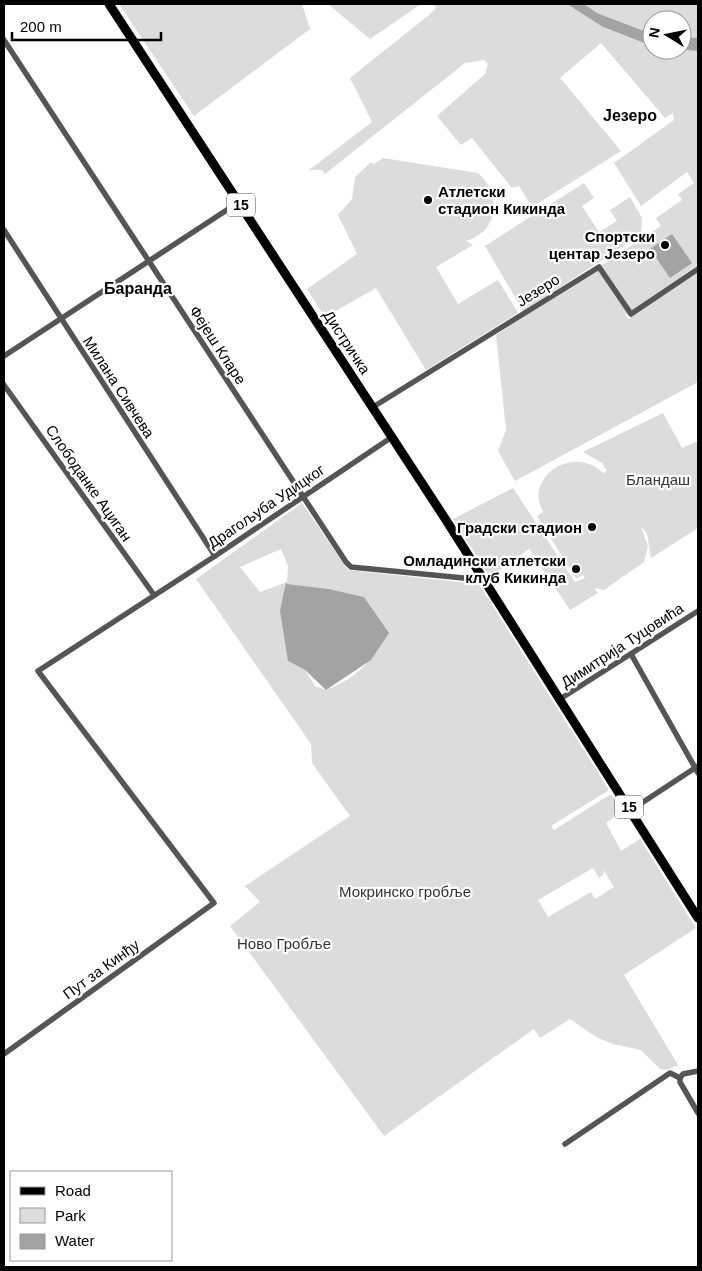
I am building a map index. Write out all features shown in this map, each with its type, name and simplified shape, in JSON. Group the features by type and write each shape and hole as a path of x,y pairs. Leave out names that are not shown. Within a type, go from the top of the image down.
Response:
{"main road":[{"name":"Дистричка","path":"109,4 373,406 559,698"},
{"name":"15","path":"559,698 698,918"}],"street":[{"name":"Фејеш Кларе","path":"4,40 346,562 351,567 484,580"},
{"path":"4,356 239,202"},
{"name":"Милана Сивчева","path":"4,230 215,556"},
{"name":"Језеро","path":"373,406 599,267 631,314 698,269"},
{"name":"Слободанке Ациган","path":"4,385 154,595"},
{"name":"Драгољуба Удицког","path":"214,904 38,671 215,556 392,437"},
{"name":"Димитрија Туцовића","path":"559,698 698,611"},
{"path":"631,654 697,769 631,810"},
{"name":"Пут за Кинђу","path":"4,1054 214,904"},
{"path":"680,1078 683,1074 698,1071"},
{"path":"565,1144 670,1073 680,1078"},
{"path":"680,1078 680,1082 698,1113"}],"green space":[{"path":"119,4 302,4 310,29 194,116"},
{"path":"328,4 421,4 370,39"},
{"path":"434,4 567,4 605,28 642,42 642,60 692,60 692,51 698,51 698,265 625,315 628,319 698,272 698,382 515,481 498,451 506,430 496,335 661,226 656,218 682,200 678,194 694,183 687,172 641,206 614,163 674,120 673,113 665,118 601,43 560,78 621,151 532,207 519,186 512,188 472,138 461,145 437,116 485,74 488,64 484,60 465,63 325,174 322,170 309,170 372,122 350,78 436,8"},
{"path":"584,4 698,4 698,38 692,38 692,10 642,10 642,30 597,13"},
{"path":"383,158 478,173 484,179 489,187 494,203 491,220 487,228 466,241 473,245 436,267 458,304 498,280 518,313 426,370 376,288 325,317 307,289 357,254 338,215 352,199 355,177 371,162 374,164"},
{"path":"584,183 594,198 582,206 599,232 617,221 610,210 630,197 642,218 641,235 523,311 485,246"},
{"name":"Бландаш","path":"663,413 682,448 698,441 698,528 651,558 647,533 641,527 648,546 644,562 604,590 594,588 598,593 570,610 529,549 490,577 453,519 513,488 575,582 585,578 583,575 576,579 537,516 543,512 539,499 540,487 546,476 555,468 566,463 579,462 592,465 603,473 607,471 602,463 583,452"},
{"path":"302,503 348,570 479,584 609,790 551,826 554,830 611,794 622,811 606,823 621,851 640,839 696,928 624,975 678,1065 667,1070 660,1069 641,1050 613,1044 596,1037 570,1019 540,1038 534,1029 384,1136 230,926 260,902 245,886 350,816 312,763 311,744 196,579","holes":["281,549 288,566 287,582 260,592 240,567","287,584 329,589 364,597 388,633 363,668 338,685 326,690 315,686 305,670 288,661","593,868 599,878 604,874 602,868 614,887 595,899 591,892 548,917 538,900"]}],"water":[{"path":"567,4 584,4 597,13 642,30 642,42 603,27"},
{"path":"692,38 698,38 698,51 692,51"},
{"path":"672,234 692,263 670,278 650,249"},
{"path":"286,582 287,584 329,589 364,597 389,633 371,660 326,690 305,670 288,661 280,611"}],"place":[{"name":"Атлетски стадион Кикинда","path":"428,200"},
{"name":"Спортски центар Језеро","path":"665,245"},
{"name":"Градски стадион","path":"592,527"},
{"name":"Омладински атлетски клуб Кикинда","path":"576,569"}],"district":[{"name":"Језеро","path":"630,115"},
{"name":"Баранда","path":"138,288"}],"park label":[{"name":"Мокринско гробље","path":"405,891"},
{"name":"Ново Гробље","path":"284,943"}]}
